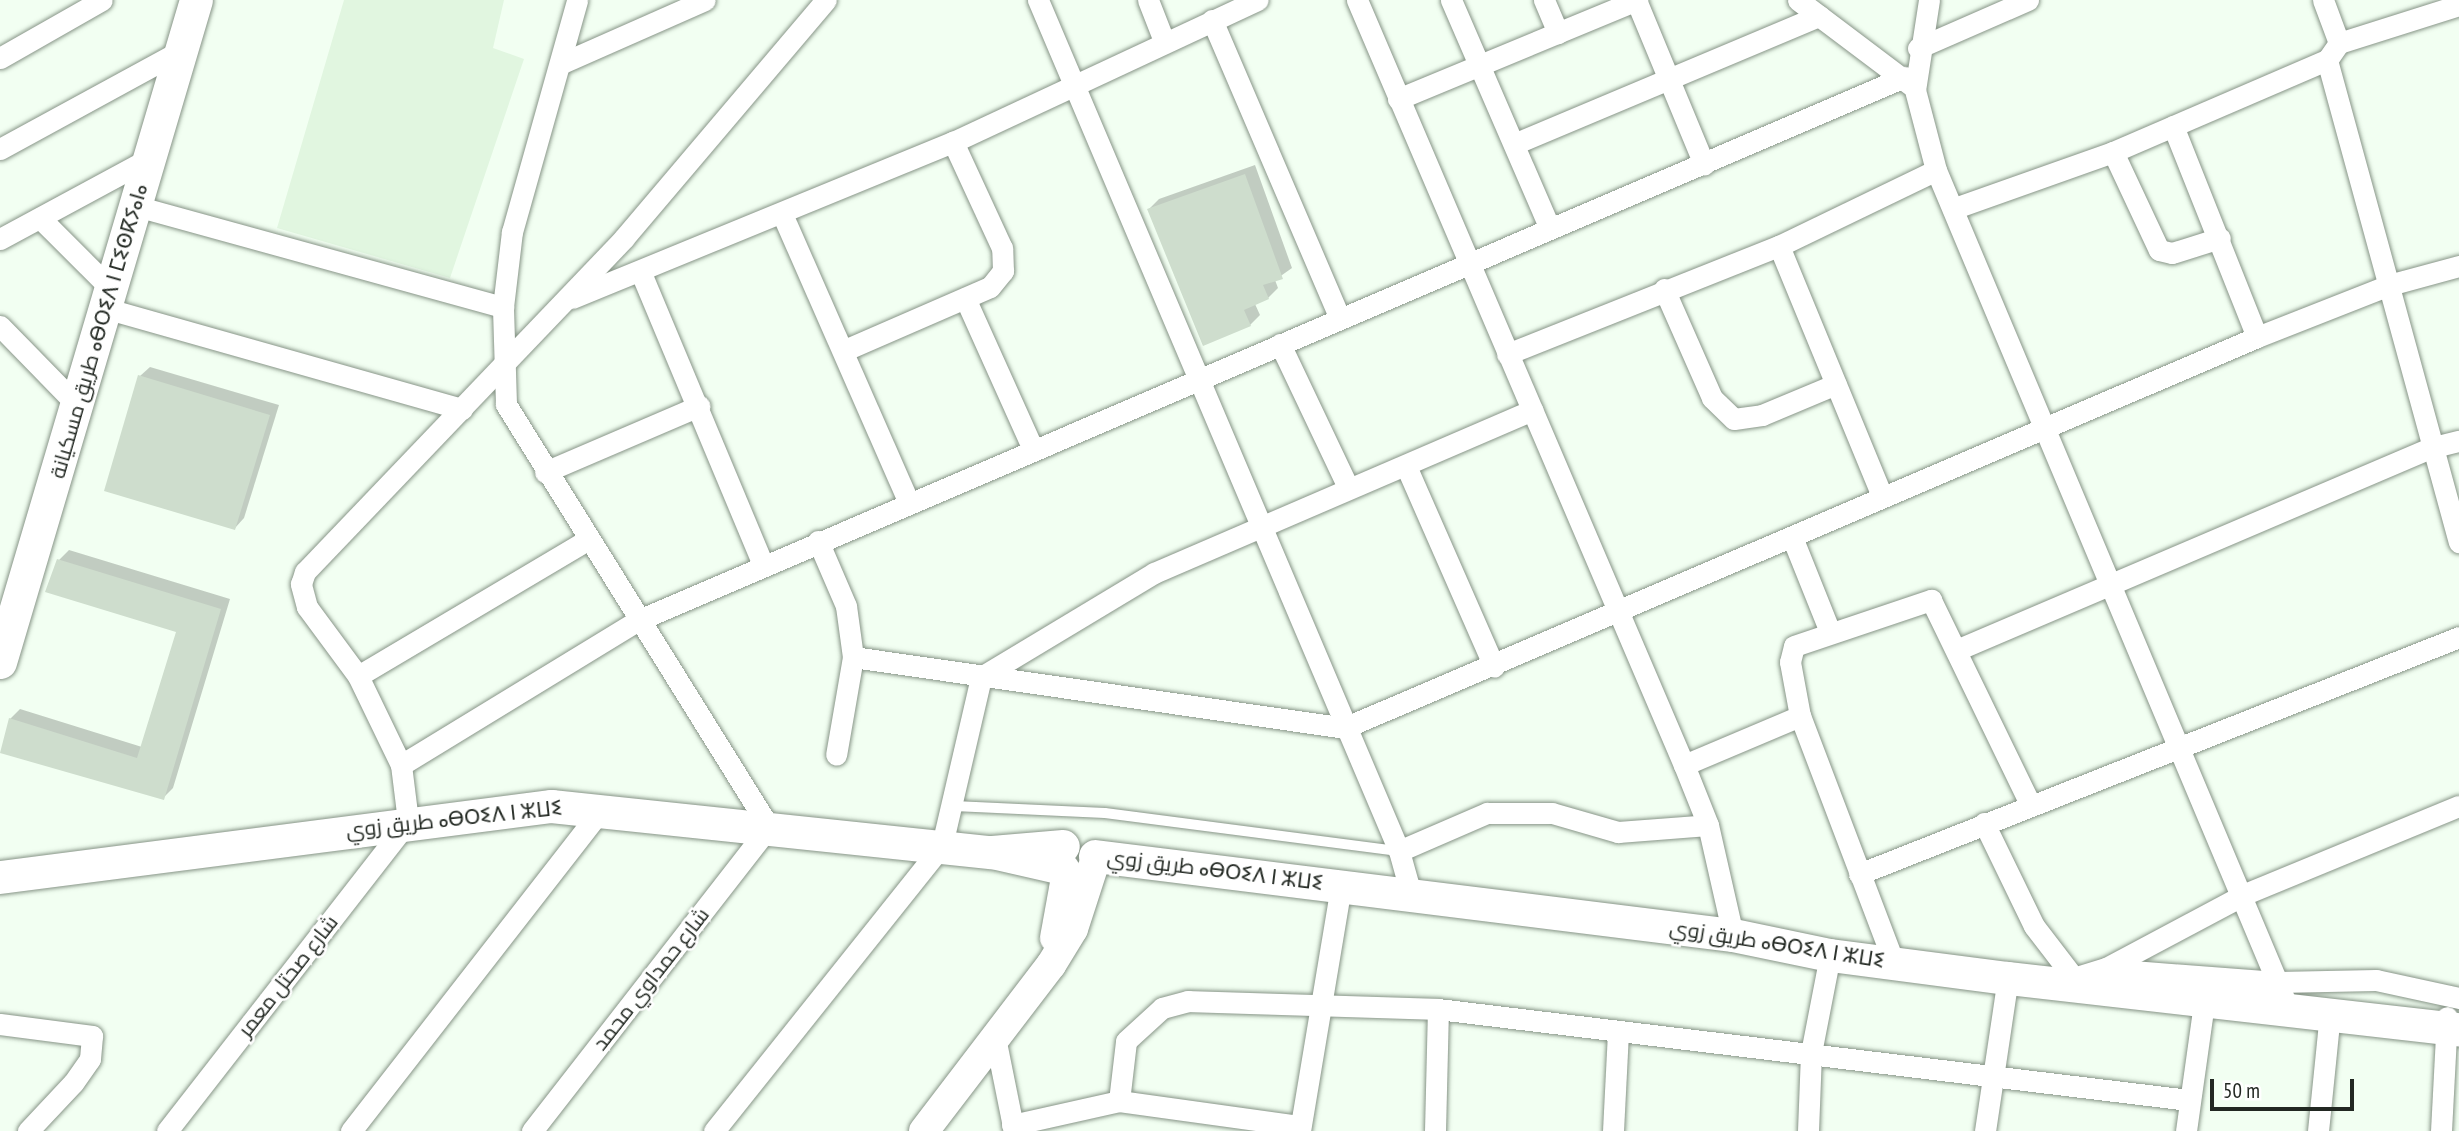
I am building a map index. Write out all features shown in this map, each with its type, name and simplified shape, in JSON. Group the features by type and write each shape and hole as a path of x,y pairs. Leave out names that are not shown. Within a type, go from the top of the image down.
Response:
{"main road":[{"name":"طريق مسكيانة ⴰⴱⵔⵉⴷ ⵏ ⵎⵉⵙⴽⵢⴰⵏⴰ","path":"0,662 6,615 79,407 196,0"},
{"name":"طريق زوي ⴰⴱⵔⵉⴷ ⵏ ⵣⵡⵉ","path":"0,877 408,821 551,806 942,845 1076,862 1411,894 1733,935 1830,955 2008,978 2067,980 2204,1003 2283,996 2330,1013 2453,1012"},
{"path":"924,1131 996,1042 1051,965 1076,862"}],"street":[{"path":"0,58 102,0"},
{"path":"577,0 519,203 503,307 502,364 506,404 545,472 769,827"},
{"path":"560,64 705,0"},
{"path":"1038,0 1199,377 1343,728 1399,851 1411,894"},
{"path":"1148,0 1164,41"},
{"path":"567,300 783,216 1074,87 1164,41 1257,0"},
{"path":"1357,0 1684,765 1708,825 1733,935"},
{"path":"1451,0 1549,226"},
{"path":"1544,0 1558,33"},
{"path":"1398,99 1637,0 1704,164"},
{"path":"1798,0 1910,83"},
{"path":"1929,0 1910,83 1936,170 1955,208 2046,427 2114,581 2245,894 2283,996"},
{"path":"1918,48 2028,0"},
{"path":"2323,0 2389,285 2430,448 2459,542"},
{"path":"408,821 401,765 358,676 307,607 301,584 314,562 502,364 567,300 823,1"},
{"path":"1955,208 2113,152 2333,51 2459,5"},
{"path":"1514,144 1819,16"},
{"path":"1212,20 1340,318"},
{"path":"0,149 180,51"},
{"path":"401,765 639,620 907,499 1280,344 1468,264 1549,226 1910,83"},
{"path":"2174,126 2258,337"},
{"path":"845,350 965,298 999,280 1005,260 953,142"},
{"path":"2113,152 2159,250 2172,253 2220,238"},
{"path":"0,239 150,158"},
{"path":"1507,354 1664,289 1779,246 1936,170"},
{"path":"136,206 503,307"},
{"path":"783,216 845,350 907,499"},
{"path":"40,218 110,299 462,409"},
{"path":"1779,246 1882,496"},
{"path":"853,657 1343,728 1618,614 1882,496 2258,337 2389,285 2459,266"},
{"path":"641,273 763,564"},
{"path":"1664,289 1712,398 1734,419 1762,415 1836,384"},
{"path":"965,298 1032,447"},
{"path":"4,339 79,407"},
{"path":"1280,344 1348,487"},
{"path":"545,472 699,406"},
{"path":"714,1131 942,845 954,806 981,677 1154,573 1260,524 1406,466 1531,410"},
{"path":"1959,649 2430,448 2459,442"},
{"path":"1406,466 1494,666"},
{"path":"1791,537 1830,632"},
{"path":"358,676 589,539"},
{"path":"818,541 846,606 853,657 836,755"},
{"path":"1894,962 1800,716 1791,650 1830,632 1931,600 1959,649 2030,804"},
{"path":"1859,874 2030,804 2459,637"},
{"path":"1684,765 1800,716"},
{"path":"1984,823 2034,926 2067,980 2106,968 2245,894 2459,806"},
{"path":"351,1131 602,809"},
{"path":"1399,851 1487,813 1552,813 1618,832 1708,825"},
{"name":"شارع صحتل معمر","path":"167,1131 408,821"},
{"name":"شارع حمداوي محمد","path":"533,1131 769,827"},
{"path":"996,1042 1013,1128 1119,1101 1289,1128 1324,1004 1341,886"},
{"path":"1808,1131 1811,1053 1830,955"},
{"path":"2106,968 2283,996 2376,980 2453,1012 2441,1131"},
{"path":"1984,1131 1990,1072 2008,978"},
{"path":"1119,1101 1126,1041 1162,1008 1188,1001 1438,1009 1618,1032 1990,1072 2189,1100"},
{"path":"2186,1131 2204,1003"},
{"path":"1436,1131 1438,1009"},
{"path":"2318,1131 2330,1013"},
{"path":"0,1024 92,1036 79,1075 28,1131"},
{"path":"1612,1131 1618,1032"}],"lane":[{"path":"954,806 1105,813 1399,851"}],"shaded area":[{"path":"344,0 504,0 493,48 524,59 450,278 277,228"}],"building":[{"path":"1245,174 1283,279 1263,285 1269,299 1244,310 1251,326 1203,346 1147,209"},
{"path":"138,375 270,415 235,530 104,491"},
{"path":"57,559 221,609 164,800 0,753 9,718 137,758 176,632 45,592"}]}
